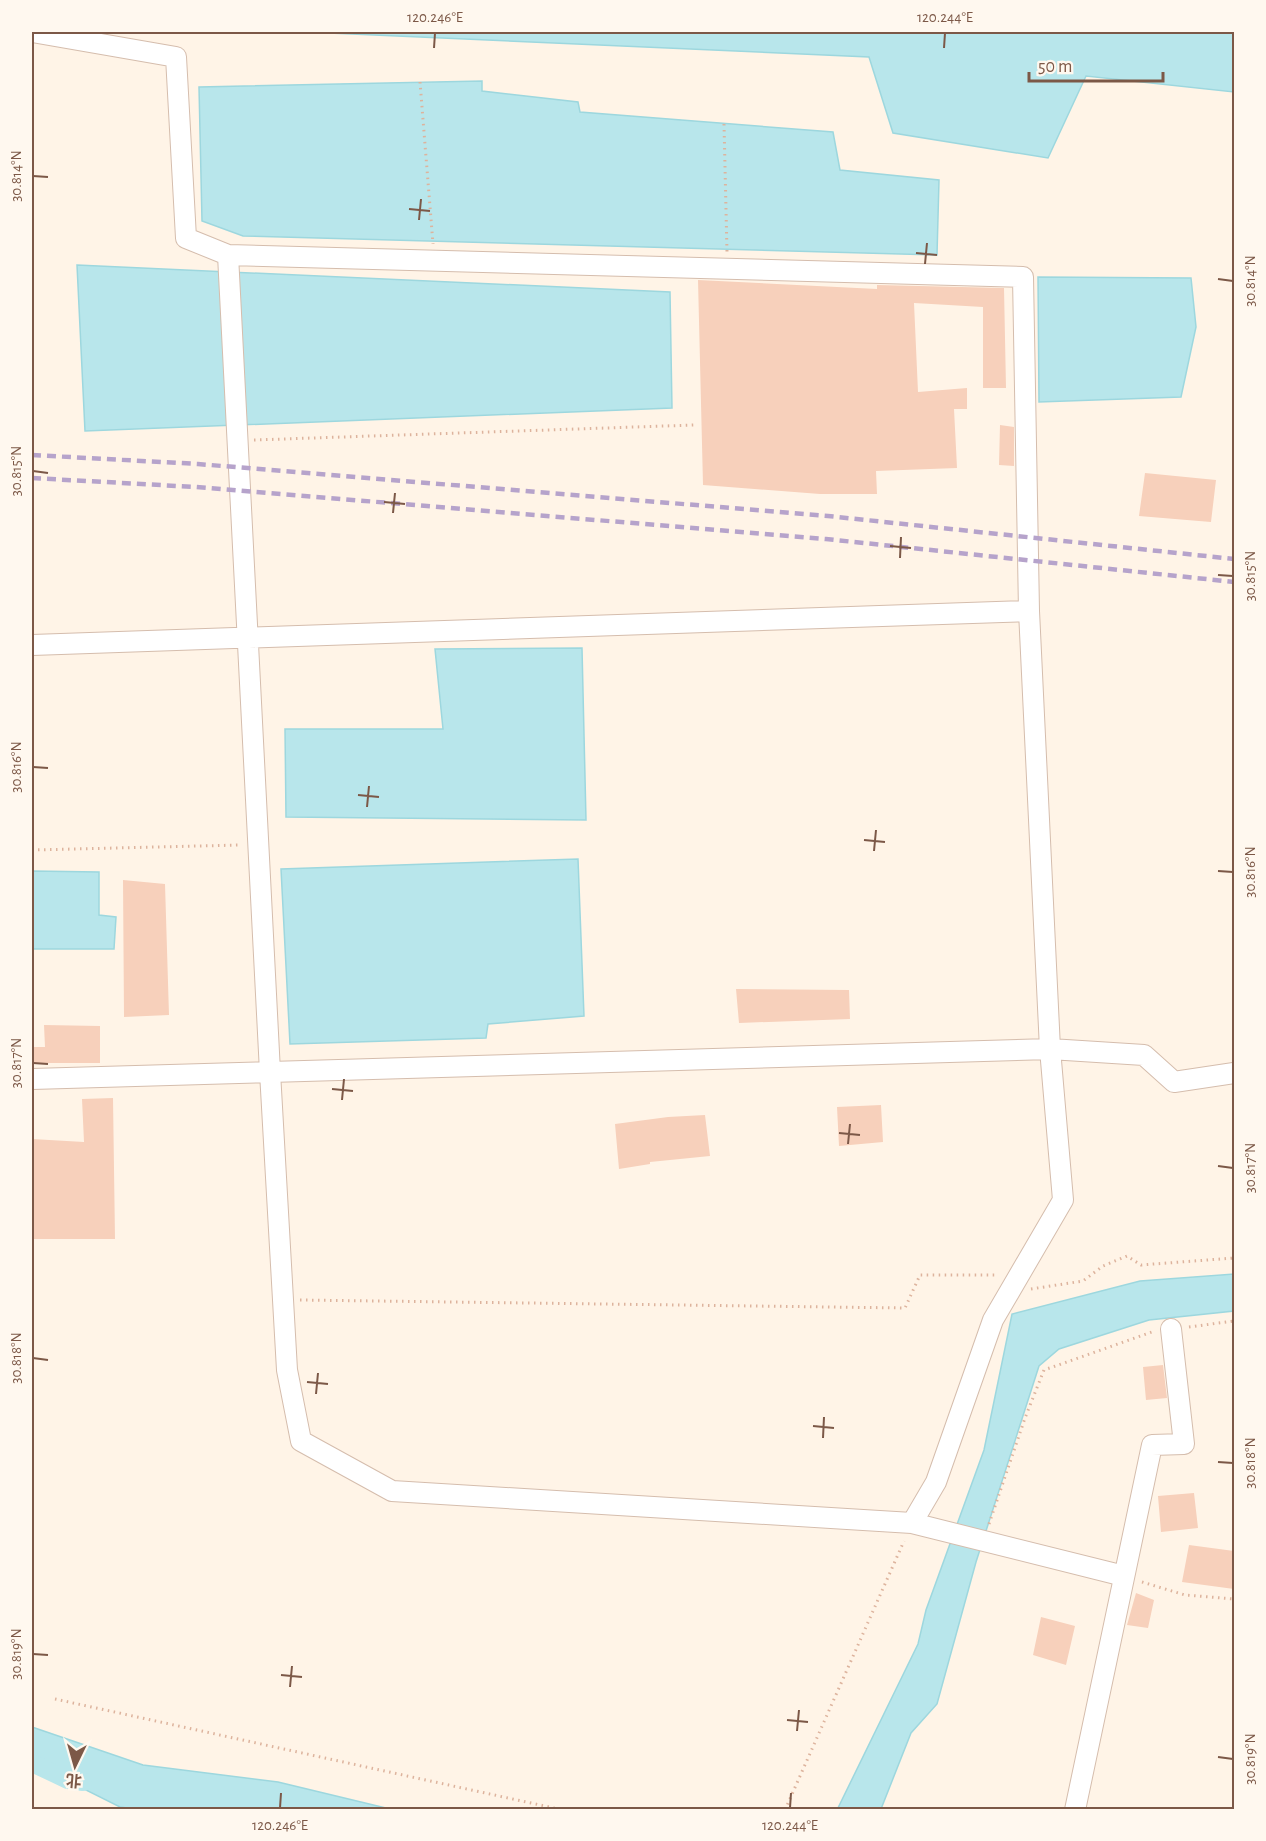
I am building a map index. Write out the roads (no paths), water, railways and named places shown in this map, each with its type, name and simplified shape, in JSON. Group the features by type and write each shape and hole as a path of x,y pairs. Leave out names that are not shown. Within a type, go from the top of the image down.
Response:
{"street":[{"path":"32,32 176,57 186,238 228,255 1023,277 1029,611 1050,1049 1064,1200 993,1320 936,1482 912,1523"},
{"path":"228,255 287,1370 301,1441 392,1491 912,1523 1124,1576"},
{"path":"32,645 1029,611"},
{"path":"32,1078 1050,1049 1144,1055 1174,1082 1234,1073"},
{"path":"1075,1809 1152,1445 1184,1444 1171,1329"}],"water":[{"path":"306,32 1234,32 1234,92 1086,76 1048,158 893,133 869,57"},
{"path":"482,81 482,91 578,102 580,112 833,132 840,170 939,180 937,255 243,236 202,221 199,87"},
{"path":"77,265 670,292 672,408 85,431"},
{"path":"1038,277 1191,278 1196,327 1181,397 1039,402"},
{"path":"582,648 586,820 286,817 285,729 443,729 435,649"},
{"path":"578,859 584,1016 488,1024 486,1038 290,1044 281,869"},
{"path":"32,871 99,872 99,915 116,917 114,949 32,949"},
{"path":"1234,1274 1234,1311 1149,1320 1059,1349 1039,1366 976,1562 937,1704 911,1733 881,1809 837,1810 918,1644 926,1610 984,1450 1012,1314 1140,1281"},
{"path":"32,1727 143,1765 278,1782 390,1809 141,1810 120,1807 32,1763"}],"waterway":[{"path":"32,1763 68,1780 83,1782"}],"railway":[{"path":"32,455 198,464 828,516 1234,559"},
{"path":"32,478 196,487 826,539 1234,582"}]}
